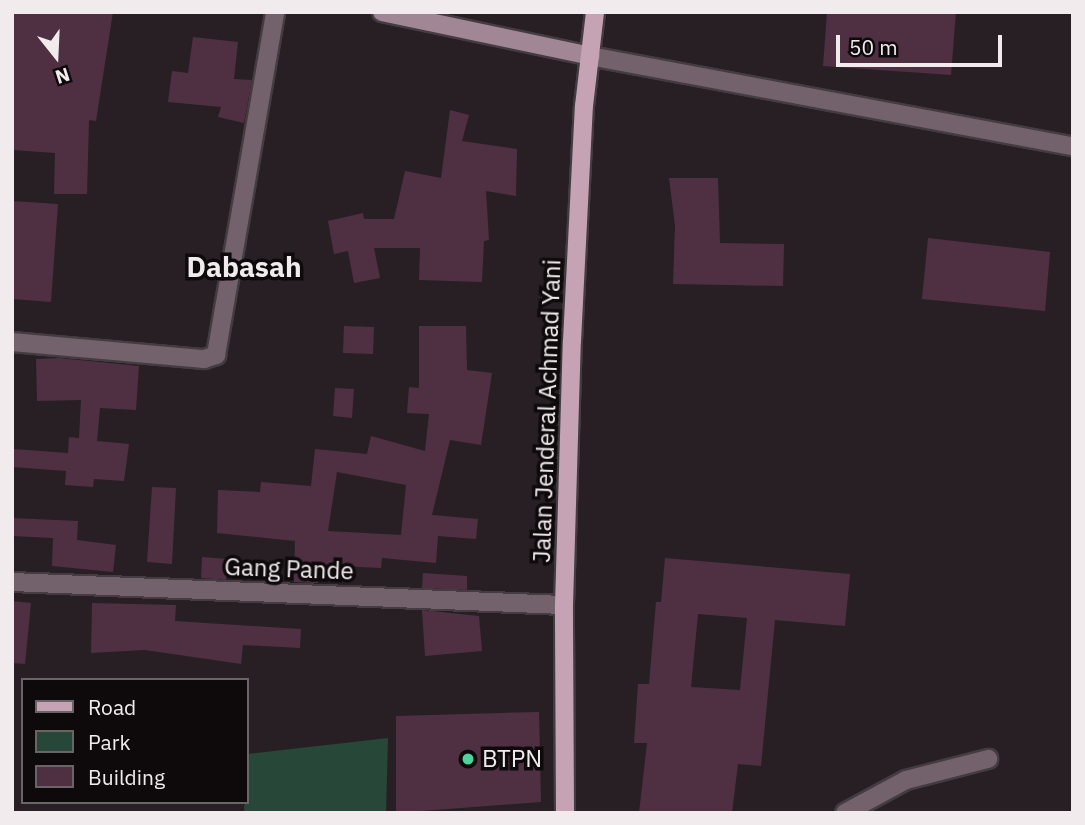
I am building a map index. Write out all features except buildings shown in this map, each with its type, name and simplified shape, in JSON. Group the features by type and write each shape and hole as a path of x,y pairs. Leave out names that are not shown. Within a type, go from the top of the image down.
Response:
{"main road":[{"path":"382,12 442,19 590,56"},
{"name":"Jalan Jenderal Achmad Yani","path":"565,813 564,606 572,341 595,12"}],"street":[{"path":"12,342 204,359 216,355 275,12"},
{"path":"590,56 1073,146"},
{"name":"Gang Pande","path":"12,582 564,606"},
{"path":"845,813 906,780 988,759"}],"green space":[{"path":"388,738 386,813 244,813 244,804 248,804 248,754"}],"place":[{"name":"BTPN","path":"468,759"}],"district":[{"name":"Dabasah","path":"244,267"}]}
